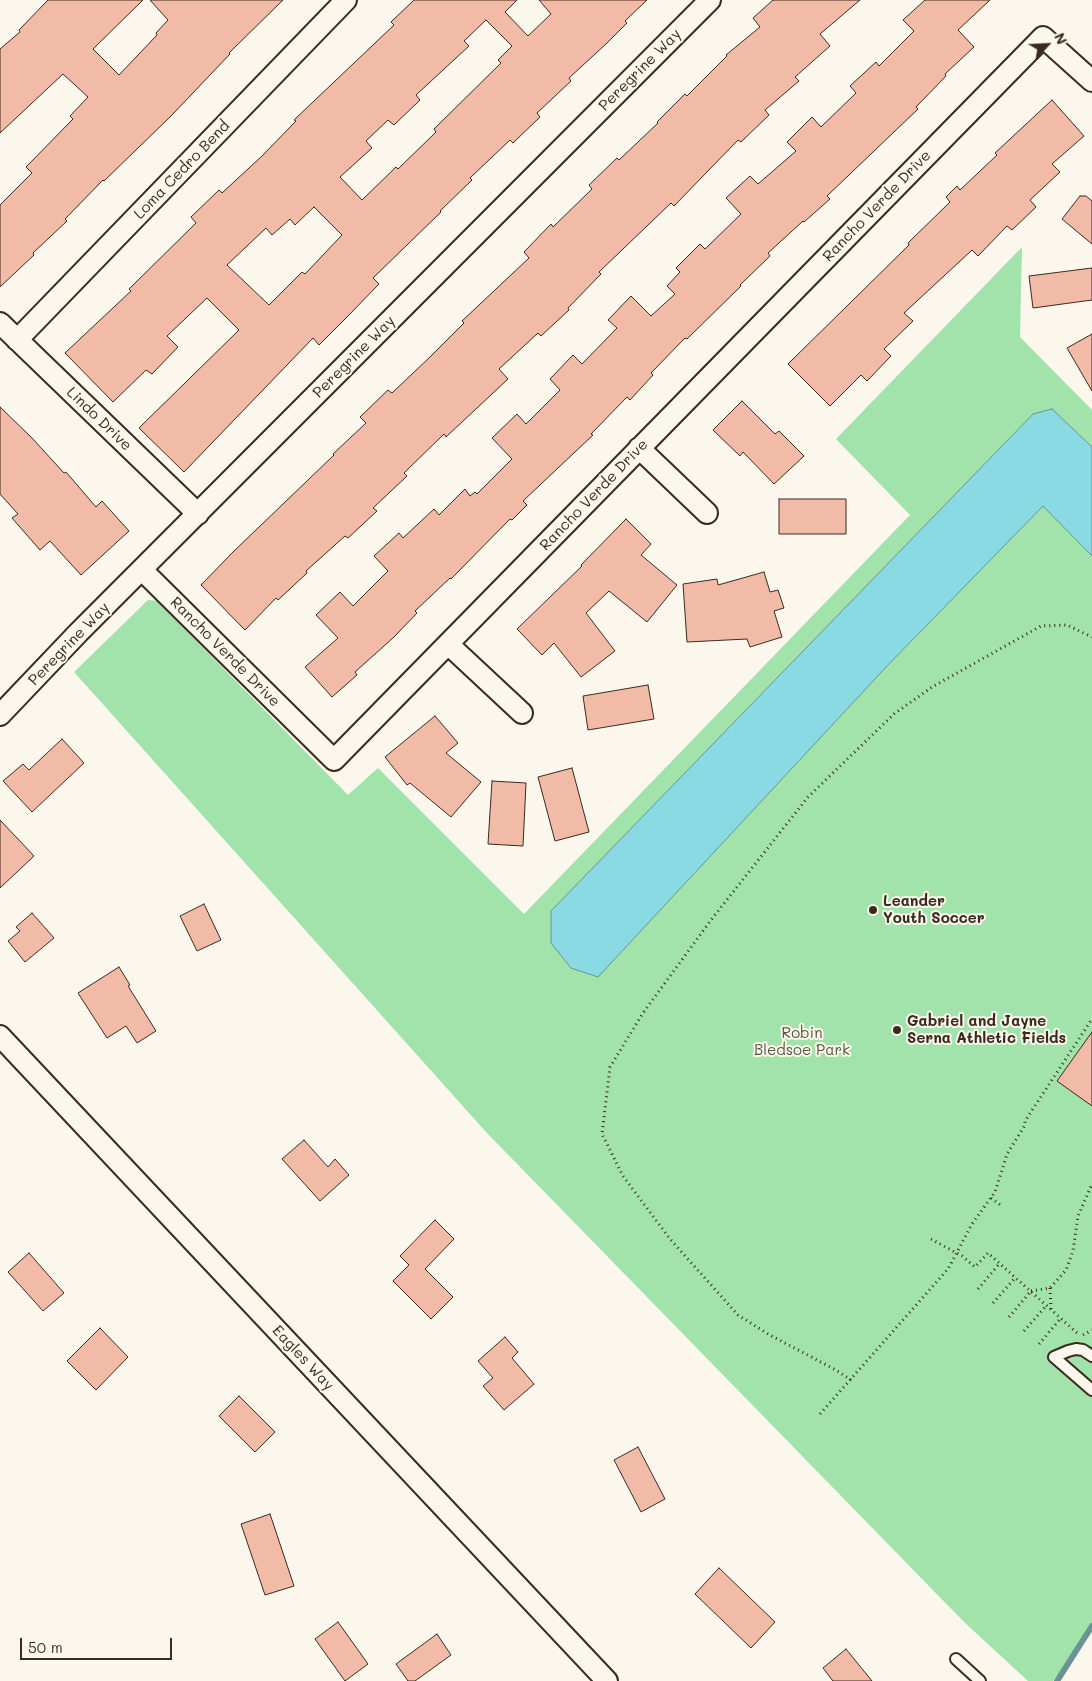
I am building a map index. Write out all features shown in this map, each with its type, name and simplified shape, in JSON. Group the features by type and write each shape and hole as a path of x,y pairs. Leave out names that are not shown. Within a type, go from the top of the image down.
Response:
{"street":[{"name":"Loma Cedro Bend","path":"17,340 346,0"},
{"name":"Peregrine Way","path":"0,716 79,632 710,0"},
{"name":"Rancho Verde Drive","path":"142,570 334,760 1042,37 1092,81"},
{"name":"Lindo Drive","path":"0,323 198,514"},
{"path":"639,448 707,512"},
{"path":"448,644 522,713"},
{"name":"Eagles Way","path":"0,1036 607,1681"}],"lane":[{"path":"1092,1356 1083,1350 1076,1349 1068,1350 1054,1357 1092,1390"},
{"path":"956,1659 980,1681"}],"path":[{"path":"850,1380 836,1370 768,1334 738,1315 670,1239 622,1176 602,1134 610,1067 643,1013 711,920 808,796 894,714 932,686 1041,626 1067,625 1092,637"},
{"path":"820,1414 948,1269 972,1224 991,1198 1007,1154 1025,1125 1025,1121 1092,1019"},
{"path":"1009,1317 1031,1291 1050,1288 1062,1275 1073,1251 1078,1216 1092,1184"},
{"path":"991,1198 1002,1206"},
{"path":"931,1239 956,1252 975,1267 988,1253 1066,1322"},
{"path":"978,1289 1000,1263"},
{"path":"993,1302 1016,1277"},
{"path":"1050,1288 1051,1309"},
{"path":"1024,1331 1047,1305"},
{"path":"1039,1344 1061,1318"},
{"path":"1081,1336 1092,1330"}],"green space":[{"name":"Robin Bledsoe Park","path":"1022,247 1020,337 1092,410 1092,1630 1053,1681 1028,1681 965,1623 486,1132 74,672 148,600 157,601 348,795 378,768 524,914 910,515 836,439"}],"water":[{"path":"1052,409 1092,447 1092,556 1043,506 887,666 598,977 571,968 551,943 551,911 1033,414"}],"building":[{"path":"48,0 143,0 93,49 119,75 157,35 156,33 168,20 150,0 283,0 229,53 171,116 103,180 65,219 67,221 0,287 0,205 32,173 26,167 73,119 70,116 88,97 63,74 0,133 0,49 20,32 19,30"},
{"path":"414,0 517,0 505,12 528,36 551,14 539,0 647,0 625,21 627,23 607,43 569,78 571,81 537,113 540,117 513,143 510,140 470,178 472,180 441,212 373,278 379,284 347,317 319,345 313,338 184,472 139,428 239,330 207,298 167,336 178,347 152,374 146,370 113,402 65,353 131,291 129,289 196,223 191,217 219,190 222,193 262,156 296,121 294,120 394,25 391,22","holes":["486,20 512,46 498,60 501,63 434,129 436,132 398,169 396,167 362,200 340,177 372,148 366,141 388,120 394,125 420,100 416,95 469,46 464,41","314,207 342,235 305,274 302,272 269,305 227,265 266,228 272,235 290,219 295,225"]},
{"path":"773,0 860,0 820,34 830,46 795,77 799,81 765,110 769,115 741,142 738,140 674,206 671,203 599,272 601,274 568,308 569,310 541,336 538,333 499,369 508,379 446,437 444,434 404,473 407,476 373,508 377,511 348,538 345,536 306,571 307,573 278,600 276,598 245,630 201,585 366,423 360,417 388,390 392,393 464,323 462,321 529,258 524,252 551,224 553,227 592,189 589,185 617,158 619,160 685,94 687,96 726,55 760,27 753,18"},
{"path":"925,0 990,0 958,30 974,47 945,74 946,76 916,107 918,109 827,196 830,199 768,253 770,256 687,339 685,338 651,373 653,375 630,400 627,397 591,434 593,435 523,501 527,505 512,520 510,519 451,579 415,611 417,613 394,637 355,672 357,675 332,697 305,667 338,638 316,615 340,592 353,606 388,571 374,556 399,533 403,538 434,509 439,515 465,489 470,496 475,492 477,494 512,459 492,438 517,414 526,424 560,390 550,379 573,355 582,364 617,328 608,320 631,296 651,316 675,294 667,286 680,272 676,268 700,244 705,249 741,214 726,198 750,176 758,184 796,151 787,142 812,117 821,127 856,93 850,86 876,62 879,66 914,31 903,20"},
{"path":"1052,100 1084,136 1052,164 1060,172 1030,200 1036,207 1012,230 1007,226 978,256 972,250 904,313 913,321 884,349 891,356 867,381 861,375 830,406 788,364 950,202 946,197 957,186 960,190 997,155 995,153"},
{"path":"1080,196 1086,196 1092,201 1092,244 1062,219"},
{"path":"1092,268 1092,300 1033,308 1029,276"},
{"path":"1092,334 1092,391 1067,348"},
{"path":"742,401 775,434 779,431 804,456 774,484 743,452 740,456 713,430"},
{"path":"0,407 64,473 66,472 96,507 102,501 129,531 81,575 50,541 40,550 12,518 18,514 0,494"},
{"path":"779,499 846,499 846,534 779,534"},
{"path":"626,519 651,544 641,555 677,585 647,622 609,591 586,613 615,651 581,677 554,643 542,655 517,629 582,566"},
{"path":"764,572 770,592 778,590 784,608 774,611 782,637 750,647 747,639 687,642 683,584 717,579 718,585"},
{"path":"648,685 654,719 588,730 583,696"},
{"path":"435,716 458,743 446,753 481,782 451,817 410,783 407,785 385,757"},
{"path":"62,739 84,763 32,812 3,781 23,764 29,770"},
{"path":"572,768 589,832 555,841 538,777"},
{"path":"492,781 526,783 523,846 488,844"},
{"path":"0,820 34,856 0,888"},
{"path":"204,904 221,940 197,951 180,916"},
{"path":"32,913 54,938 25,962 8,941 20,931 16,927"},
{"path":"119,967 130,985 128,986 156,1031 137,1043 126,1026 107,1038 78,993"},
{"path":"1092,1032 1092,1106 1057,1081"},
{"path":"304,1140 328,1167 335,1159 349,1175 320,1201 282,1159"},
{"path":"435,1220 454,1239 425,1269 453,1297 431,1319 393,1281 409,1265 400,1256"},
{"path":"29,1253 64,1293 43,1311 8,1272"},
{"path":"100,1328 128,1357 96,1390 67,1361"},
{"path":"505,1337 518,1352 512,1358 534,1384 504,1410 483,1386 493,1378 478,1361"},
{"path":"239,1396 275,1432 255,1452 219,1416"},
{"path":"638,1447 665,1499 641,1512 614,1460"},
{"path":"270,1514 294,1586 265,1595 241,1524"},
{"path":"719,1568 775,1622 751,1648 695,1594"},
{"path":"338,1622 368,1664 345,1681 315,1639"},
{"path":"437,1634 451,1655 415,1681 408,1681 396,1664"},
{"path":"846,1649 872,1681 833,1681 823,1668"}],"waterway":[{"path":"1057,1681 1092,1626"}],"place":[{"name":"Leander Youth Soccer","path":"873,910"},
{"name":"Gabriel and Jayne Serna Athletic Fields","path":"897,1030"}]}
